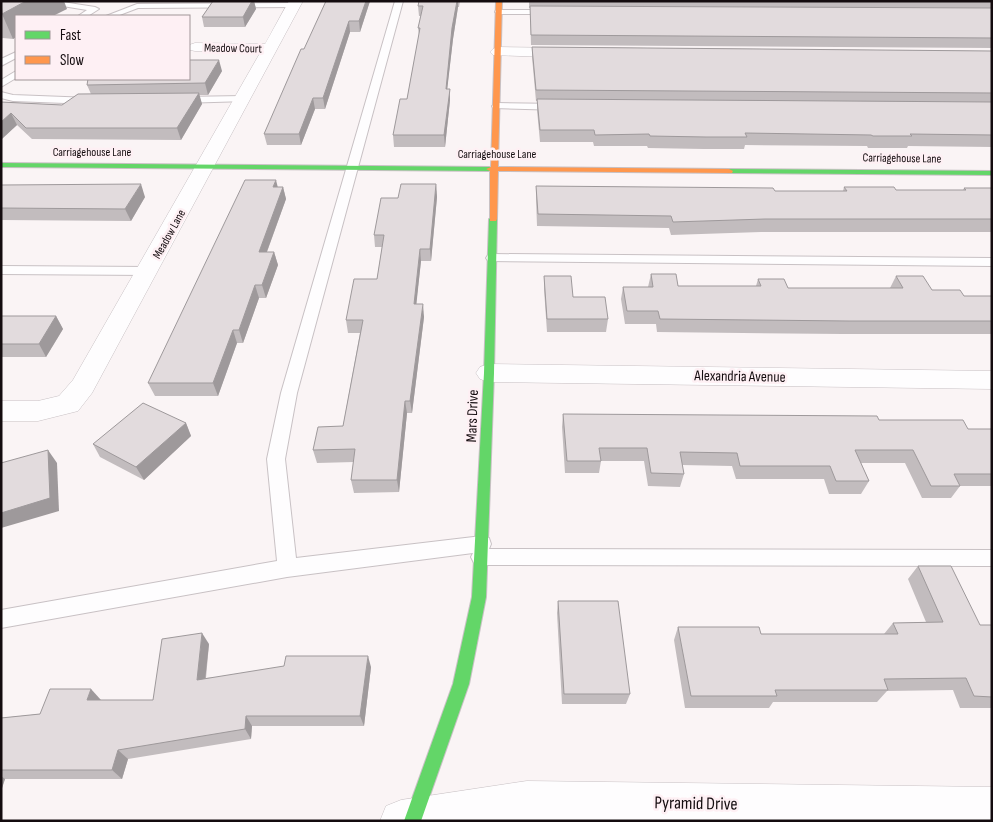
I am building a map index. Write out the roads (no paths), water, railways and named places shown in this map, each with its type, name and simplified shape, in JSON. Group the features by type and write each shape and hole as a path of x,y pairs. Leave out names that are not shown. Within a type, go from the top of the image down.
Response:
{"street":[{"name":"Meadow Lane","path":"1,411 38,411 68,404 84,386 207,166 295,3"},
{"name":"Mars Drive","path":"409,820 461,684 479,597 493,258 499,6"},
{"name":"Meadow Court","path":"195,47 270,48"},
{"path":"498,52 587,53"},
{"name":"Carriagehouse Lane","path":"1,165 992,173"},
{"name":"Alexandria Avenue","path":"489,373 992,380"},
{"name":"Pyramid Drive","path":"409,820 528,801 992,808"}],"lane":[{"path":"36,1 95,9 84,15"},
{"path":"112,15 139,1"},
{"path":"287,568 276,459 289,393 354,167 399,1"},
{"path":"130,6 295,3"},
{"path":"499,6 558,12"},
{"path":"1,63 15,56"},
{"path":"1,84 15,75"},
{"path":"1,96 100,101"},
{"path":"175,100 243,99"},
{"path":"497,106 566,107"},
{"path":"493,258 992,262"},
{"path":"1,270 148,271"},
{"path":"1,619 287,568 481,550 992,558"}]}
